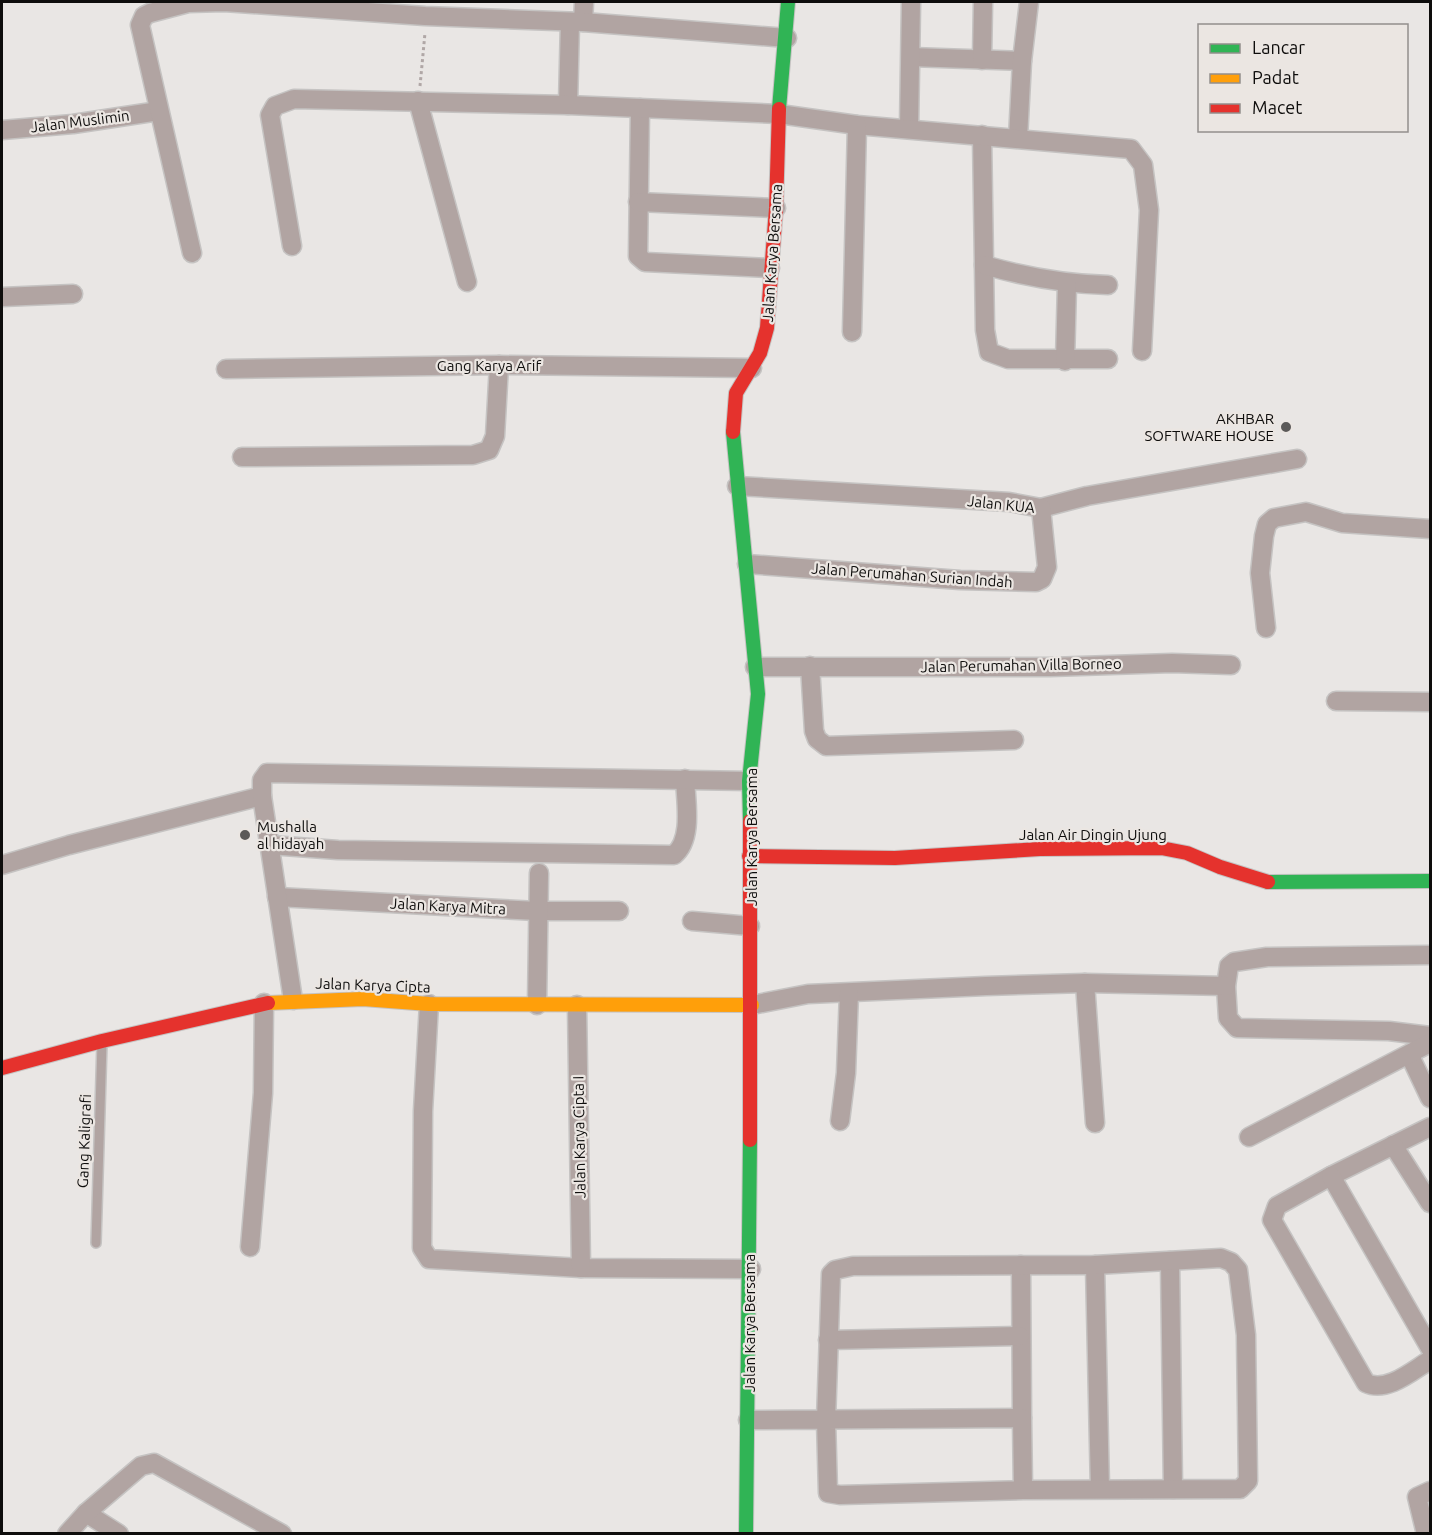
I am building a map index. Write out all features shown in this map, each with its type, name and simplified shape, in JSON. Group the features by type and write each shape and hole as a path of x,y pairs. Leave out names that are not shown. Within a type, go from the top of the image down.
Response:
{"street":[{"path":"192,253 140,26 144,16 188,3 224,2 425,16 577,22 787,38"},
{"path":"567,105 577,22 584,2"},
{"name":"Jalan Karya Bersama","path":"746,1533 751,1269 748,1192 752,1005 749,782 758,694 747,564 737,486 734,414 736,393 752,368 767,328 788,2"},
{"path":"909,129 911,2"},
{"path":"982,60 983,2"},
{"path":"1018,138 1022,61 1029,2"},
{"path":"910,57 1022,61"},
{"path":"292,246 270,115 275,106 294,99 567,105 779,114 857,125 1131,149 1143,165 1149,210 1142,351"},
{"path":"418,101 467,282"},
{"path":"640,108 637,253 645,262 770,268"},
{"name":"Jalan Muslimin","path":"2,130 73,124 159,111"},
{"path":"852,332 857,125"},
{"path":"982,135 985,330 988,352 1008,359 1065,361 1108,359"},
{"path":"638,202 776,208"},
{"path":"984,265 1031,278 1067,284 1108,285"},
{"path":"1065,361 1067,284"},
{"path":"2,297 73,294"},
{"path":"242,457 473,455 489,450 495,436 499,365"},
{"name":"Gang Karya Arif","path":"226,369 499,365 752,368"},
{"name":"Jalan KUA","path":"737,486 1009,502 1041,508 1087,496 1297,459"},
{"name":"Jalan Perumahan Surian Indah","path":"747,564 960,580 1036,582 1042,579 1047,567 1041,508"},
{"path":"1266,628 1260,573 1267,524 1274,518 1306,512 1342,523 1431,529"},
{"name":"Jalan Perumahan Villa Borneo","path":"755,667 1050,667 1172,663 1231,664"},
{"path":"810,666 814,731 817,740 826,746 1014,740"},
{"path":"1336,701 1431,702"},
{"path":"293,1000 262,796 262,780 267,773 275,771 749,782"},
{"path":"270,845 338,850 674,855 681,849 686,831 685,779"},
{"path":"2,865 69,845 262,796"},
{"name":"Jalan Air Dingin Ujung","path":"749,856 895,858 1040,849 1161,848 1187,853 1220,867 1272,884 1431,881"},
{"path":"537,1005 539,873"},
{"name":"Jalan Karya Mitra","path":"277,897 537,911 619,911"},
{"path":"692,921 750,926"},
{"path":"1431,955 1267,957 1242,960 1230,966 1226,986 1228,1018 1237,1028 1389,1031 1431,1036"},
{"path":"752,1005 808,994 1085,983 1226,986"},
{"path":"1085,983 1095,1123"},
{"path":"840,1121 846,1073 849,993"},
{"name":"Jalan Karya Cipta","path":"2,1068 102,1041 264,1003 293,1000 363,999 429,1004 752,1005"},
{"path":"250,1247 263,1093 264,1003"},
{"path":"429,1004 423,1111 424,1255 429,1259 581,1268 751,1269"},
{"name":"Jalan Karya Cipta I","path":"577,1005 581,1268"},
{"path":"1249,1137 1410,1056 1431,1043"},
{"path":"1410,1056 1431,1098"},
{"path":"1431,1127 1331,1176 1277,1206 1273,1212 1273,1224 1366,1383 1379,1387 1388,1384 1431,1360"},
{"path":"1393,1145 1431,1203"},
{"path":"1331,1176 1431,1348"},
{"path":"1221,1258 1232,1262 1238,1270 1246,1335 1248,1481 1240,1489 1023,1490 831,1495 826,1489 826,1420 831,1274 835,1270 853,1266 1095,1265 1221,1258"},
{"path":"1170,1261 1173,1489"},
{"path":"1021,1265 1023,1490"},
{"path":"1095,1265 1100,1489"},
{"path":"828,1340 1020,1336"},
{"path":"748,1420 1022,1418"},
{"path":"67,1533 86,1513 141,1466 154,1463 282,1533"},
{"path":"1426,1533 1417,1497 1431,1491"},
{"path":"86,1513 118,1533"}],"lane":[{"name":"Gang Kaligrafi","path":"96,1243 102,1041"}],"path":[{"path":"418,101 425,16"}],"traffic: fast":[{"path":"779,109 788,2"},
{"path":"733,432 758,694 749,781 750,821"},
{"path":"1268,882 1430,881"},
{"path":"746,1534 750,1140"}],"traffic: slow":[{"path":"268,1003 363,999 429,1004 752,1005"}],"traffic: jam":[{"path":"733,432 736,393 760,353 767,328 776,208 779,109"},
{"path":"750,821 750,1140"},
{"path":"749,856 895,858 1040,849 1161,848 1187,853 1220,867 1268,882"},
{"path":"2,1068 102,1041 268,1003"}],"place":[{"name":"AKHBAR SOFTWARE HOUSE","path":"1286,427"},
{"name":"Mushalla al hidayah","path":"245,835"}]}
